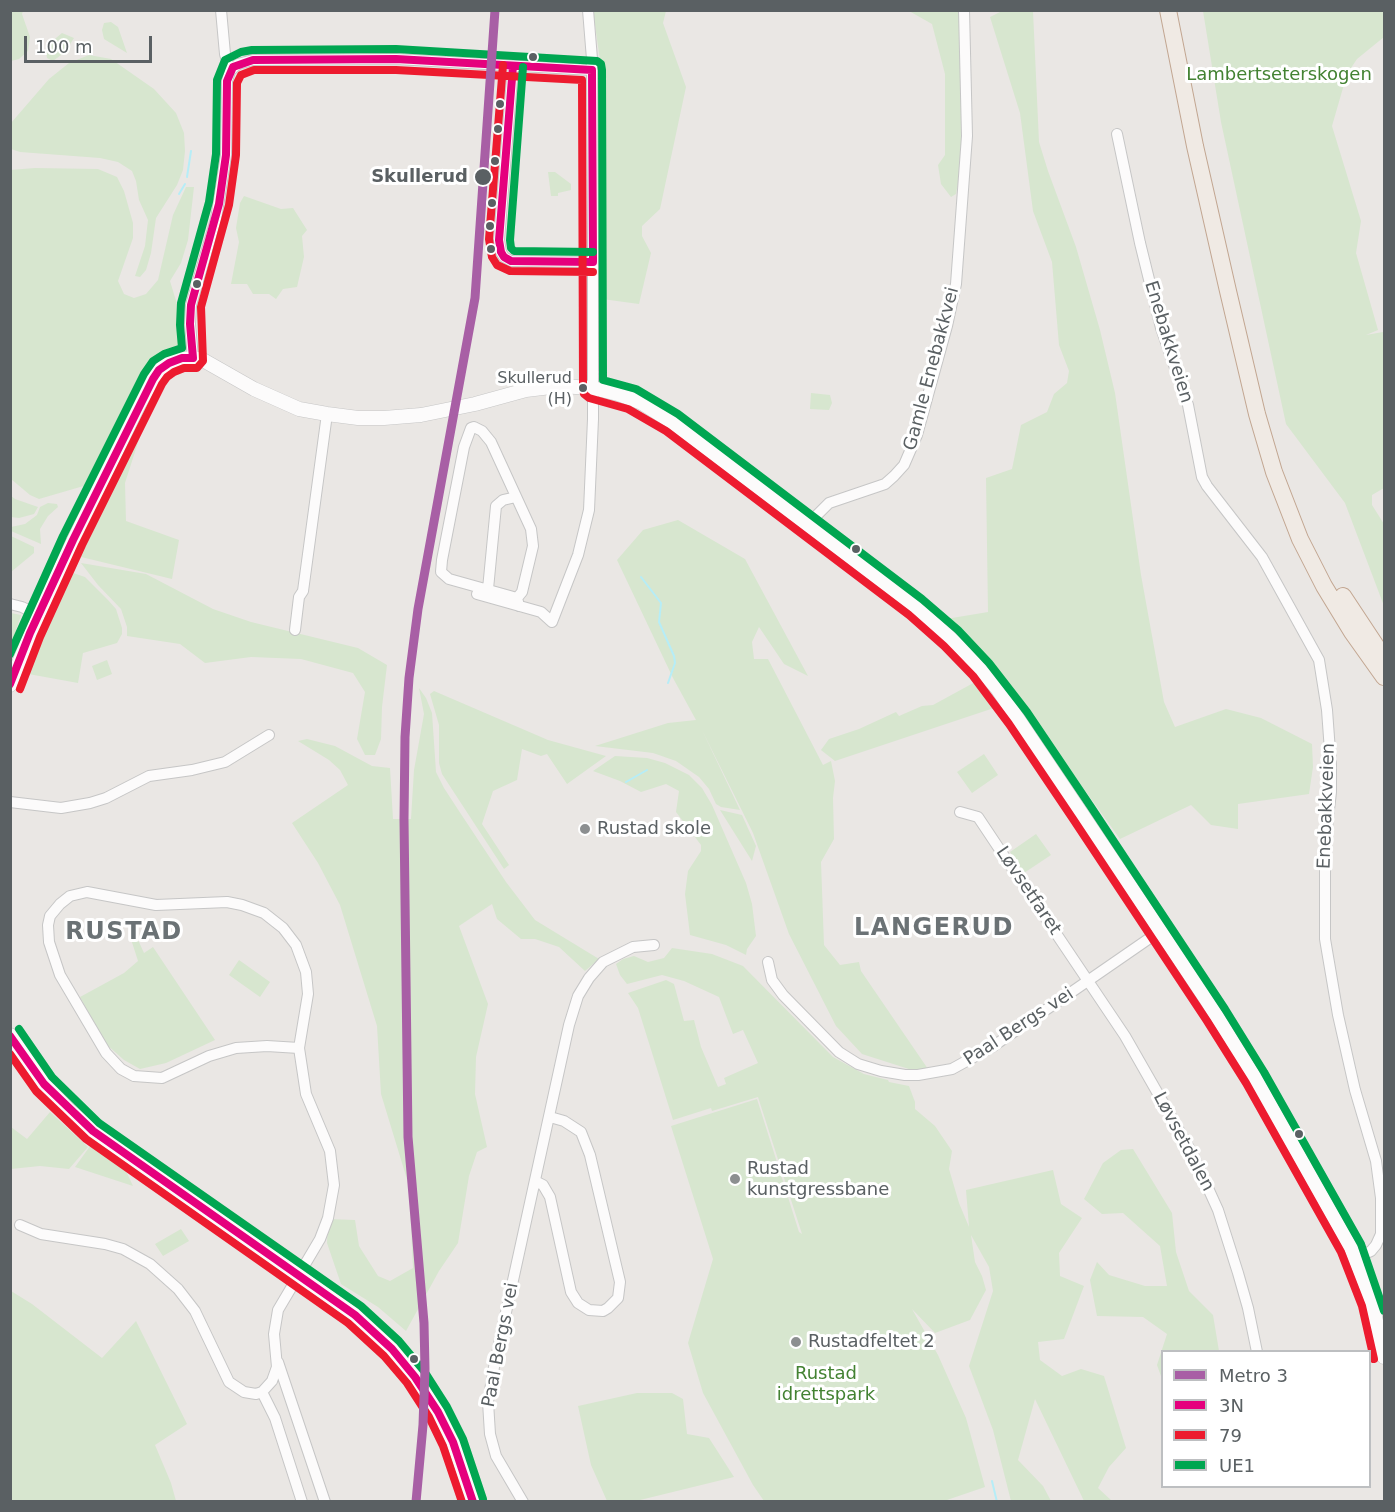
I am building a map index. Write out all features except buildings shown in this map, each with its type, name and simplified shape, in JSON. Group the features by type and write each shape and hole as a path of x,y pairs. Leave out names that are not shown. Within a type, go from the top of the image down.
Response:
{"highway":[{"path":"1168,10 1195,146 1260,423 1281,494 1311,562 1342,616 1384,677"},
{"path":"1179,10 1215,188 1261,385 1284,469 1309,533 1338,589 1384,658"}],"main road":[{"path":"10,685 38,615 73,540 153,379 159,370 169,363 193,358 203,360 282,402 299,409 327,414 384,418 446,410 537,388 567,385 592,388 632,399 663,416 916,608 946,633 981,669 1018,718 1241,1055 1356,1258 1372,1303 1384,1356"},
{"path":"10,1035 44,1084 93,1131 365,1323 392,1349 424,1389 446,1426 473,1502"}],"street":[{"path":"193,358 191,305 212,236 221,193 227,144 227,81 230,71 225,54 221,10"},
{"path":"518,602 529,565 533,537 525,514 491,442 482,431 474,427 471,428 465,447 442,560 441,572 449,579 488,589 543,613 552,622 576,563 589,510 591,477 592,70 588,10"},
{"name":"Gamle Enebakkvei","path":"807,525 829,503 885,484 904,465 917,435 956,284 967,136 964,10"},
{"path":"230,71 244,62 259,60 417,59 592,70"},
{"path":"513,66 499,240 501,252 511,261 593,262"},
{"name":"Enebakkveien","path":"1118,134 1140,243 1161,328 1188,405 1202,477 1262,557 1318,660 1327,710 1331,765 1331,792 1325,845 1325,939 1338,1015 1355,1090 1376,1161 1381,1198 1381,1234 1371,1251 1356,1258"},
{"path":"295,630 299,597 303,591 327,414"},
{"path":"488,589 496,507 503,500 516,497"},
{"path":"477,594 518,602"},
{"path":"10,604 38,615"},
{"path":"10,802 61,808 90,803 106,798 149,776 204,768 225,762 269,735"},
{"name":"Løvsetfaret","path":"960,812 978,817 1088,981"},
{"path":"299,1048 267,1046 236,1048 209,1056 162,1078 134,1076 121,1069 106,1053 60,975 49,942 50,916 70,896 87,892 156,905 227,902 264,913 283,928 296,945 306,972 308,994 299,1048 306,1094 330,1151 334,1185 327,1225 281,1303 275,1317 274,1334 277,1359 326,1502"},
{"name":"Paal Bergs vei","path":"768,962 772,980 777,987 830,1045 858,1064 905,1076 928,1075 963,1064 992,1047 1160,931"},
{"name":"Paal Bergs vei","path":"523,1502 496,1456 490,1434 488,1402 569,1025 574,1005 582,988 603,962 633,947 654,945"},
{"name":"Løvsetdalen","path":"1088,981 1131,1047 1193,1155 1212,1196 1239,1273 1257,1350"},
{"path":"535,1181 543,1185 550,1197 571,1292 578,1303 589,1310 603,1311 618,1298 620,1282 585,1137 576,1127 564,1120 550,1117"},
{"path":"20,1225 40,1234 123,1249 150,1264 178,1289 195,1311 229,1382 244,1392 256,1394 262,1392 275,1375 277,1359"},
{"path":"262,1392 275,1418 302,1502"}],"green space":[{"path":"11,10 23,11 30,37 28,51 19,59 11,61"},
{"path":"1004,10 1033,11 1039,142 1076,247 1115,393 1141,575 1164,702 1175,727 1226,709 1261,718 1312,744 1313,767 1309,794 1238,804 1238,829 1211,825 1191,805 1120,839 1004,678 946,619 988,612 986,478 1012,469 1021,425 1047,412 1054,394 1067,383 1069,371 1059,345 1052,262 1033,211 1020,113 990,17"},
{"path":"593,11 666,11 663,23 686,87 660,209 642,226 642,236 651,253 639,304 602,299 600,60"},
{"path":"909,11 962,11 964,149 956,194 951,197 941,184 938,165 945,155 945,74 932,24"},
{"name":"Lambertseterskogen","path":"1203,11 1384,11 1384,37 1357,59 1347,74 1332,126 1361,221 1356,253 1378,330 1366,335 1383,332 1384,340 1384,488 1372,495 1372,505 1384,524 1384,606 1345,503 1286,424 1221,122"},
{"path":"111,22 118,27 127,53 104,39 102,30 104,23"},
{"path":"62,33 74,38 65,52 53,61 47,58 46,52 50,43"},
{"path":"89,55 111,59 154,89 176,113 184,133 183,170 177,185 156,218 151,253 146,270 140,277 135,276 145,246 148,220 139,200 132,171 118,162 100,158 20,152 11,149 11,123 49,79 69,63"},
{"path":"98,169 117,177 124,191 133,223 133,238 118,281 124,294 134,298 146,294 158,280 173,215 186,187 194,187 188,240 181,263 170,281 177,304 180,345 161,357 147,378 119,432 87,485 39,499 30,495 11,479 10,170"},
{"path":"548,172 555,172 571,184 571,190 558,193 558,196 551,196"},
{"path":"244,196 281,209 293,208 307,230 302,236 304,257 297,287 283,289 276,299 269,294 253,294 247,284 231,284 239,242 236,228 240,203"},
{"path":"811,393 830,395 832,403 829,410 810,409"},
{"path":"142,430 125,483 126,521 179,540 172,579 77,556 130,443"},
{"path":"10,495 38,507 34,514 19,518 11,517"},
{"path":"48,503 57,504 58,507 48,516 40,529 41,544 11,531 11,527 25,524 37,515 40,507"},
{"path":"678,520 745,559 808,676 784,664 759,627 752,642 754,659 768,659 823,765 831,761 835,781 834,839 821,862 824,945 840,965 859,962 861,971 928,1069 912,1070 862,1054 836,1026 789,934 753,833 702,730 740,810 716,804 709,789 699,777 676,761 653,753 595,746 668,723 696,720 673,678 617,560 643,530"},
{"path":"11,536 34,547 34,553 11,572"},
{"path":"81,563 146,574 213,609 251,622 358,648 387,665 381,739 375,755 365,755 357,739 365,692 353,673 301,659 251,657 205,663 180,644 127,636 127,627 121,609"},
{"path":"70,572 85,577 116,609 122,634 117,643 83,653 78,683 23,673"},
{"path":"10,613 21,615 11,646"},
{"path":"107,660 112,674 97,680 92,666"},
{"path":"977,681 992,697 997,707 835,761 821,750 829,739 859,729 896,712 899,716 922,706 933,705"},
{"path":"419,688 432,713 436,772 444,788 506,882 535,920 599,959 585,971 559,947 535,939 521,939 497,919 492,904 459,926 488,1004 476,1057 475,1094 487,1147 477,1152 469,1176 458,1243 439,1271 406,1331 378,1307 341,1284 327,1243 328,1219 355,1220 359,1246 378,1276 390,1281 413,1268 409,1186 381,1094 377,1026 340,905 318,863 292,823 348,785 340,770 329,760 298,741 307,739 335,746 372,766 390,768 393,819 411,819 414,770 424,714"},
{"path":"434,691 548,740 606,756 567,784 547,754 541,756 522,749 517,780 493,791 482,824 509,865 504,869 442,774 439,763 439,725 430,694"},
{"path":"984,754 998,775 972,793 957,772"},
{"path":"615,756 647,758 665,763 689,775 702,788 712,805 746,883 752,904 756,936 747,949 746,955 726,945 690,935 685,894 688,871 701,851 701,845 676,812 679,791 666,784 641,792 593,771"},
{"path":"720,810 742,815 756,846 752,861"},
{"path":"1036,834 1051,855 1024,873 1010,852"},
{"path":"129,933 139,942 144,953 153,947 215,1040 166,1063 140,1069 124,1060 106,1044 80,997 124,973 138,961"},
{"name":"Rustad idrettspark","path":"672,948 712,954 743,966 833,1057 864,1074 909,1086 915,1109 935,1126 952,1151 949,1169 969,1227 966,1190 1053,1170 1061,1204 1082,1218 1059,1253 1060,1276 1084,1286 1064,1339 1038,1342 1040,1360 1062,1376 1081,1369 1104,1376 1126,1448 1109,1467 1098,1488 1112,1501 1084,1501 1035,1399 1018,1460 1043,1486 1051,1501 1011,1501 993,1430 969,1366 993,1291 989,1267 971,1235 975,1262 986,1290 970,1320 935,1333 912,1309 938,1355 966,1418 985,1487 944,1501 764,1501 703,1393 688,1343 713,1259 671,1126 757,1099 799,1232 802,1234 758,1097 673,1120 638,1008 628,993 666,980 674,984 684,1021 694,1020 701,1047 718,1087 726,1084 724,1078 758,1063 743,1030 733,1034 719,997 684,981 662,975 627,984 620,975 616,964 623,959 634,956 648,962 664,958"},
{"path":"239,960 270,982 260,997 229,975"},
{"path":"50,1112 88,1147 69,1169 40,1166 11,1169 11,1127 27,1139"},
{"path":"93,1142 121,1160 133,1186 75,1167"},
{"path":"1133,1149 1172,1213 1176,1252 1189,1291 1213,1315 1219,1350 1162,1350 1167,1334 1143,1317 1097,1316 1090,1280 1097,1262 1109,1275 1145,1286 1167,1286 1160,1246 1123,1213 1102,1214 1084,1199 1103,1163 1121,1150"},
{"path":"181,1229 189,1241 163,1256 155,1244"},
{"path":"11,1291 32,1304 102,1358 136,1321 187,1424 155,1445 176,1501 11,1501"},
{"path":"1161,1353 1161,1376 1157,1365"},
{"path":"637,1393 672,1393 683,1399 687,1434 709,1438 734,1477 636,1501 607,1501 591,1465 578,1406"}],"waterway":[{"path":"187,177 191,151"},
{"path":"179,194 185,184"},
{"path":"641,577 661,603 659,622 675,663 668,683"},
{"path":"626,782 647,770"},
{"path":"992,1481 997,1502"}],"metro line":[{"name":"3","path":"416,1502 425,1369 424,1323 408,1137 405,737 409,678 418,609 475,298 495,10"}],"transit line":[{"name":"UE1","path":"10,654 63,536 144,374 153,361 164,354 182,348 181,303 209,202 216,154 217,80 225,60 241,52 252,50 396,49 597,61 601,64 602,70 603,380 636,389 678,414 922,599 958,630 989,663 1027,712 1091,807 1264,1072 1361,1244 1384,1311"},
{"name":"3N","path":"193,358 191,305 219,204 226,155 227,81 233,67 253,60 396,59 592,70"},
{"name":"79","path":"503,65 489,239 492,257 497,265 510,271 593,272"},
{"name":"3N","path":"513,66 499,240 501,252 511,261 593,262"},
{"name":"UE1","path":"523,67 511,248 514,251 593,252"},
{"name":"79","path":"20,689 40,637 82,545 162,384 174,372 184,368 197,368 203,361 201,307 229,205 236,155 237,83 241,75 254,70 396,70 582,80 584,394 589,398 628,409 666,431 909,615 973,676 1009,724 1073,819 1246,1083 1341,1252 1362,1306 1374,1359"},
{"name":"3N","path":"592,70 593,262"},
{"name":"3N","path":"10,684 30,633 73,540 153,379 159,370 169,363 182,358 193,358"},
{"name":"UE1","path":"19,1029 52,1077 99,1123 361,1306 399,1341 424,1371 447,1407 463,1439 483,1499"},
{"name":"3N","path":"10,1036 44,1084 93,1131 355,1315 392,1349 415,1377 438,1412 453,1442 473,1502"},
{"name":"79","path":"10,1054 36,1091 86,1139 348,1323 384,1356 407,1383 429,1417 443,1446 462,1502"}],"place":[{"name":"Skullerud","path":"483,177"},
{"name":"Skullerud (H)","path":"583,388"},
{"name":"Rustad skole","path":"585,829"},
{"name":"Rustad kunstgressbane","path":"735,1179"},
{"name":"Rustadfeltet 2","path":"796,1342"}],"district":[{"name":"LANGERUD","path":"934,929"},
{"name":"RUSTAD","path":"124,933"}]}
